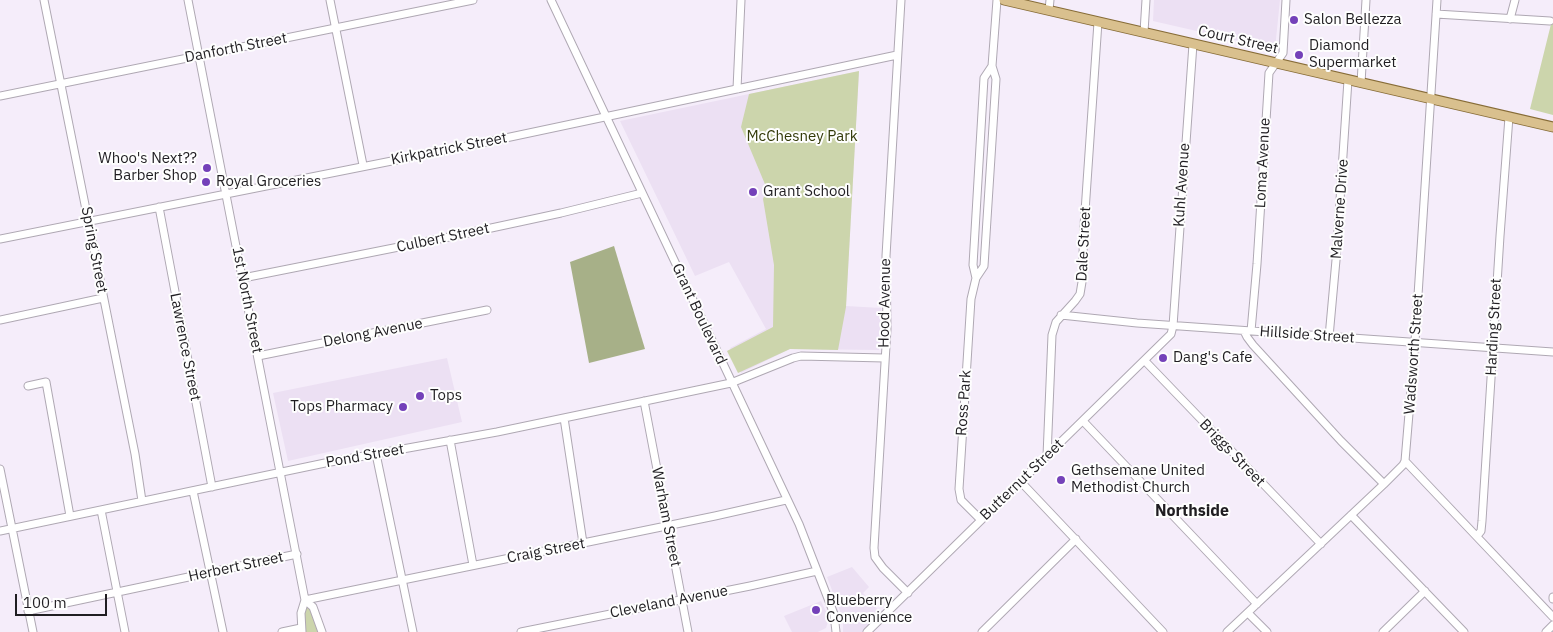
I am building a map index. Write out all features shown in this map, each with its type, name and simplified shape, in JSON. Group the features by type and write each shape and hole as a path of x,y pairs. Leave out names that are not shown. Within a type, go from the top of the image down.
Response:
{"main road":[{"name":"Court Street","path":"1004,0 1553,127"}],"street":[{"name":"Spring Street","path":"44,0 135,454 142,501"},
{"name":"1st North Street","path":"188,0 297,554 305,600 301,613 302,630"},
{"path":"330,0 363,165"},
{"name":"Danforth Street","path":"0,96 336,28 446,3 473,0"},
{"name":"Grant Boulevard","path":"551,0 799,524 834,614 836,632"},
{"path":"737,88 741,0"},
{"name":"Hood Avenue","path":"901,0 886,256 887,306 875,557 908,592"},
{"name":"Ross Park","path":"981,520 961,500 959,489 971,299 976,278 984,266 996,79 992,66 997,0"},
{"path":"1049,10 1050,0"},
{"path":"1144,32 1146,0"},
{"name":"Loma Avenue","path":"1248,331 1257,264 1269,73 1283,53 1286,0"},
{"path":"1361,83 1366,0"},
{"name":"Wadsworth Street","path":"1406,461 1437,0"},
{"path":"1510,18 1515,0"},
{"path":"1436,14 1550,21"},
{"name":"Dale Street","path":"1047,456 1052,335 1056,322 1076,301 1080,294 1082,282 1098,22"},
{"name":"Kuhl Avenue","path":"1173,326 1193,44"},
{"name":"Kirkpatrick Street","path":"0,239 363,165 482,143 897,55"},
{"name":"Ross Park","path":"976,278 974,265 984,78 992,66"},
{"name":"Malverne Drive","path":"1329,337 1348,80"},
{"name":"Harding Street","path":"1477,536 1482,521 1509,117"},
{"name":"Culbert Street","path":"243,278 454,236 642,193"},
{"name":"Lawrence Street","path":"159,208 212,487"},
{"path":"0,320 104,298"},
{"name":"Delong Avenue","path":"258,356 487,310"},
{"name":"Hillside Street","path":"1061,315 1173,326 1553,352"},
{"name":"Butternut Street","path":"867,632 1168,338 1173,326"},
{"path":"1248,331 1247,338 1253,345 1341,441 1384,484"},
{"name":"Pond Street","path":"0,531 282,472 564,418 731,383 778,363 801,356 884,358"},
{"name":"Briggs Street","path":"1145,361 1321,544"},
{"path":"28,386 46,382 70,516"},
{"name":"Warham Street","path":"644,401 688,632"},
{"path":"564,418 583,543"},
{"path":"1083,421 1257,604"},
{"path":"450,440 473,565"},
{"path":"376,454 413,632"},
{"path":"1227,632 1406,461 1553,617"},
{"path":"0,469 33,632"},
{"path":"1021,482 1163,632"},
{"path":"193,491 224,632"},
{"name":"Craig Street","path":"305,600 786,500"},
{"path":"101,510 125,632"},
{"path":"1351,515 1464,632"},
{"path":"982,632 1076,540"},
{"name":"Herbert Street","path":"28,611 297,554"},
{"name":"Cleveland Avenue","path":"521,632 817,571"},
{"path":"1382,632 1425,591"},
{"name":"1st North Street","path":"305,600 313,607 322,632"},
{"path":"1248,613 1267,632"},
{"path":"1546,632 1553,625"},
{"path":"282,632 302,630"}],"shaded area":[{"path":"1154,0 1280,0 1275,49 1153,21"},
{"name":"Grant School","path":"859,71 846,306 881,308 879,350 790,349 741,373 730,348 766,329 729,262 695,276 620,121"},
{"path":"447,358 462,422 288,461 273,393"},
{"path":"852,567 869,587 863,593 886,619 872,632 843,632 843,619 827,577"},
{"path":"821,601 829,618 826,628 818,632 792,632 784,616"}],"green space":[{"path":"1553,16 1553,115 1530,109"},
{"name":"McChesney Park","path":"859,71 846,307 838,350 790,349 738,373 727,351 773,327 774,265 763,199 767,189 741,127 749,94"},
{"path":"614,246 645,349 589,363 570,262"},
{"path":"307,607 310,608 320,632 306,632 305,609"}],"place":[{"name":"Salon Bellezza","path":"1294,20"},
{"name":"Diamond Supermarket","path":"1299,55"},
{"name":"Whoo's Next?? Barber Shop","path":"207,168"},
{"name":"Royal Groceries","path":"206,182"},
{"name":"Grant School","path":"753,192"},
{"name":"Dang's Cafe","path":"1163,358"},
{"name":"Tops","path":"420,396"},
{"name":"Tops Pharmacy","path":"403,407"},
{"name":"Gethsemane United Methodist Church","path":"1061,480"},
{"name":"Blueberry Convenience","path":"816,610"}],"district":[{"name":"Northside","path":"1192,511"}]}
